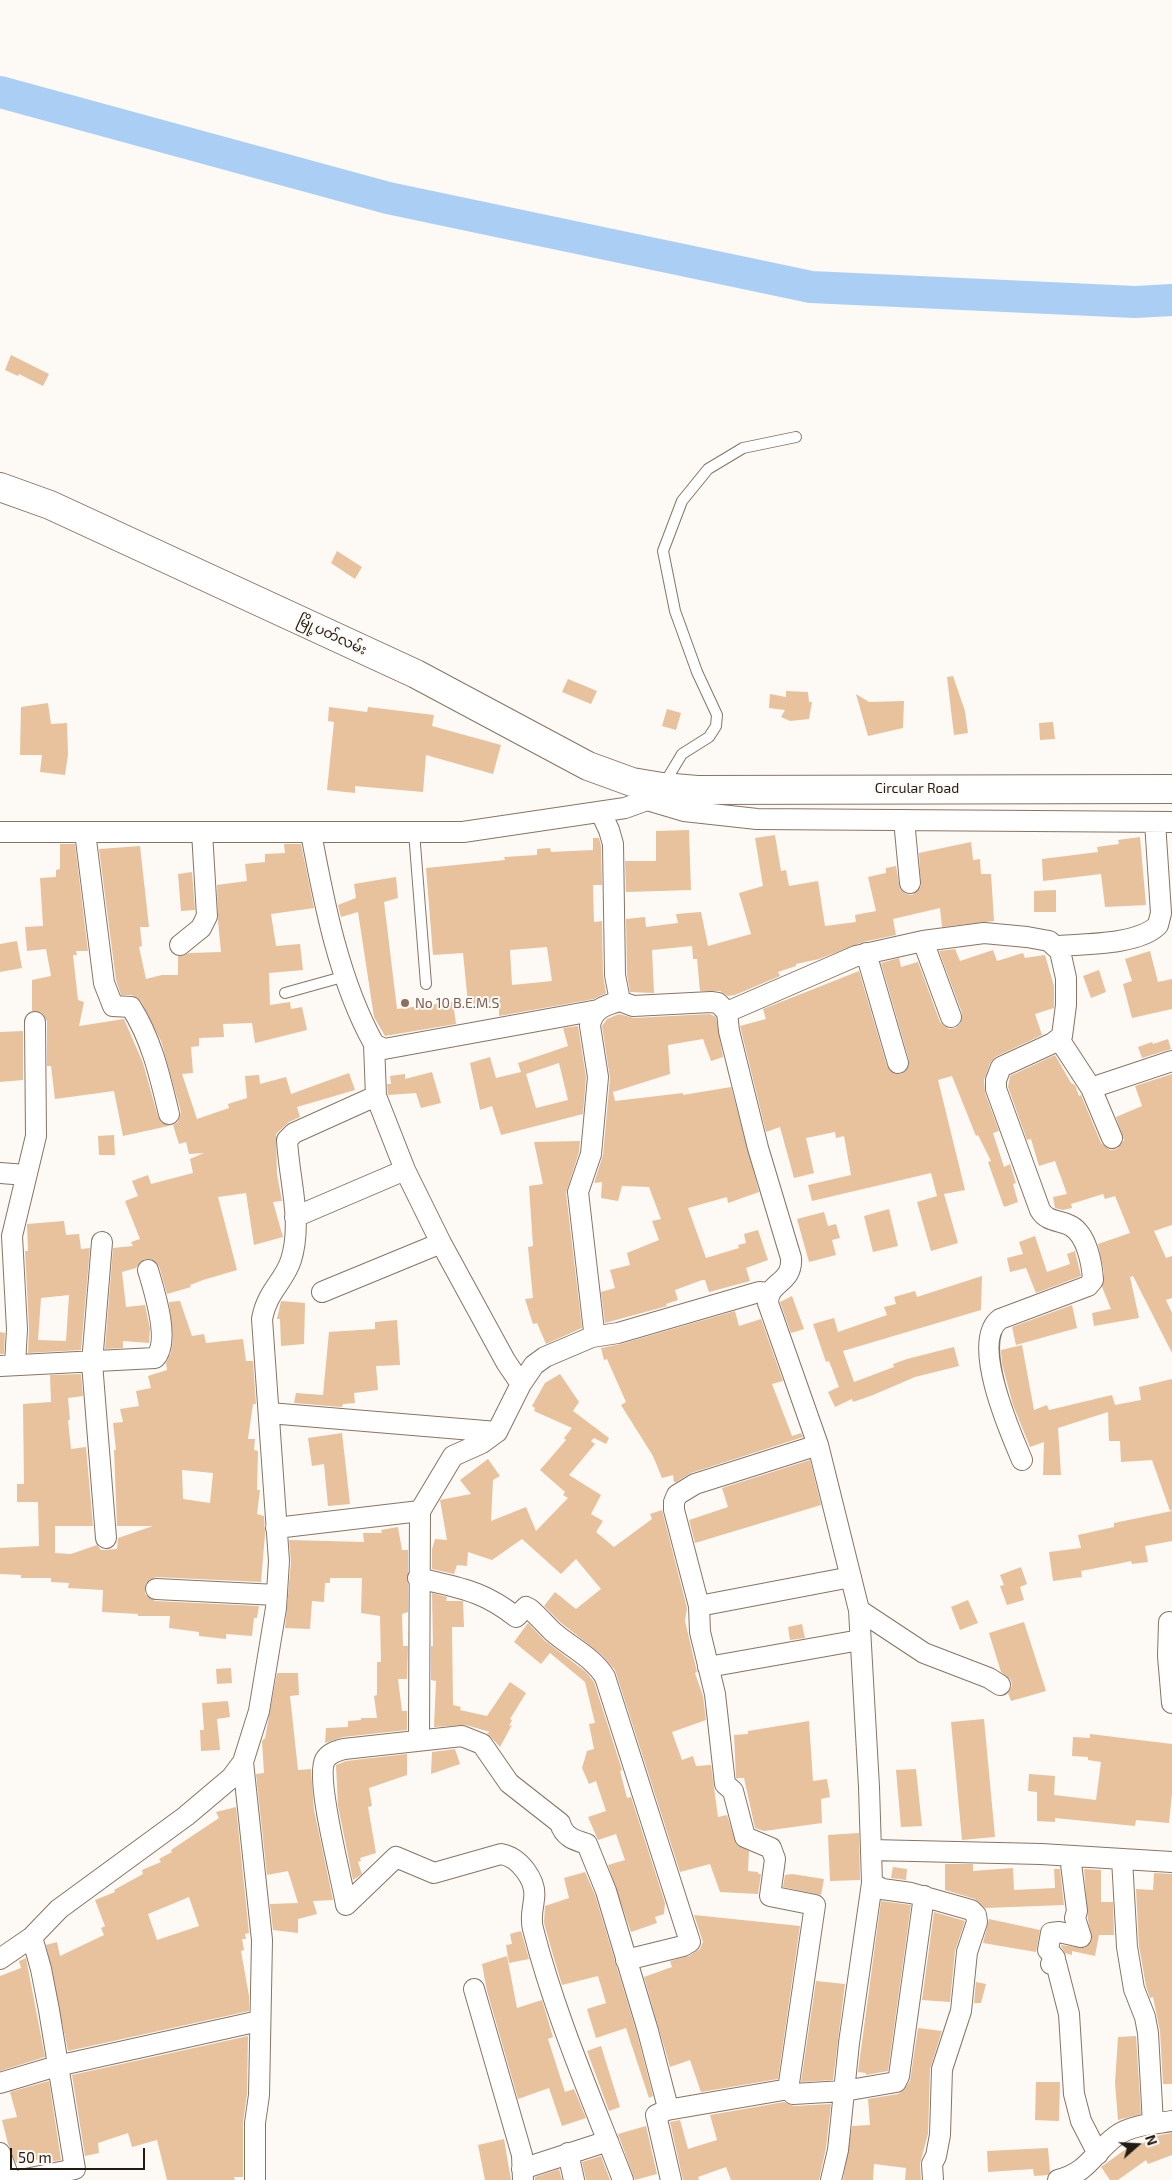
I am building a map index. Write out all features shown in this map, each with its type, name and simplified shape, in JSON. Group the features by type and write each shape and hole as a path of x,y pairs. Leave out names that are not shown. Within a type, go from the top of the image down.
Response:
{"main road":[{"name":"မြို့ပတ်လမ်း","path":"0,488 50,505 398,666 450,691 588,766 654,794"},
{"name":"Circular Road","path":"654,794 697,790 1172,789"}],"street":[{"path":"0,832 463,832 601,813 625,808 654,794 684,811 757,819 1164,822 1161,918 1164,927 1121,940 1056,946"},
{"path":"601,813 609,830 612,844 615,974 620,1001"},
{"path":"904,820 910,884"},
{"path":"85,832 104,983 113,1006 132,1007 143,1027 151,1044 169,1114"},
{"path":"180,945 201,928 207,916 202,832"},
{"path":"310,833 325,910 346,976 374,1044 376,1096 405,1170 441,1243 506,1362 521,1384"},
{"path":"727,1012 774,993 820,970 866,953 923,941 984,934 1027,937 1049,942 1056,946 1065,963 1064,1031 1059,1039 1001,1068 996,1080 1001,1104 1040,1210 1052,1220 1071,1226 1079,1233 1093,1274 1091,1284 1000,1319 995,1323 990,1333 989,1353 997,1388 1010,1431 1022,1460"},
{"path":"923,941 951,1017"},
{"path":"866,953 898,1063"},
{"path":"374,1044 384,1050 598,1010 620,1001 633,1006 711,1002 718,1003 727,1012 758,1148 792,1268 789,1274 769,1293 768,1303 818,1445 859,1610 872,1883 844,2091 838,2150 831,2180"},
{"path":"592,1337 593,1324 578,1192 592,1145 598,1077 590,1020 598,1010"},
{"path":"36,1022 36,1130 12,1236 17,1330 7,1365 92,1363 155,1358 158,1354 161,1314 148,1270"},
{"path":"1059,1039 1090,1088 1112,1138"},
{"path":"1090,1088 1172,1060"},
{"path":"0,1959 32,1937 59,1909 186,1816 231,1778 243,1762 259,1711 277,1594 279,1561 269,1413 262,1346 262,1319 264,1305 291,1261 295,1217 293,1177 287,1140 294,1133 376,1096"},
{"path":"295,1217 405,1170"},
{"path":"0,1174 26,1175"},
{"path":"102,1242 92,1363 106,1538"},
{"path":"322,1292 441,1243"},
{"path":"419,1739 418,1578 420,1511 453,1456 482,1443 497,1432 521,1384 539,1360 592,1337 618,1333 759,1292 769,1293"},
{"path":"269,1413 497,1432"},
{"path":"818,1445 695,1484 677,1495 674,1502 677,1527 699,1606 700,1632 715,1694 725,1784 733,1791 745,1837 771,1848 775,1859 770,1896 815,1904 789,2088 793,2094 844,2091 884,2086 896,2082 899,2076 924,1896"},
{"path":"276,1528 420,1511"},
{"path":"699,1606 851,1577"},
{"path":"418,1578 483,1594 516,1617 526,1607 530,1609 552,1631 588,1657 605,1677 690,1942 684,1946 626,1960"},
{"path":"156,1589 277,1594"},
{"path":"859,1610 924,1652 989,1678 1000,1685"},
{"path":"1169,1622 1168,1656 1172,1703"},
{"path":"708,1667 860,1640"},
{"path":"623,2180 566,2035 532,1927 531,1908 534,1900 534,1891 523,1867 510,1855 501,1854 434,1872 396,1857 346,1905 326,1805 323,1766 326,1758 332,1752 419,1739 462,1736 482,1744 509,1783 560,1823 569,1838 587,1844 606,1890 648,2031 667,2110"},
{"path":"243,1762 262,1940 259,2094 255,2123 255,2180"},
{"path":"871,1850 1070,1856 1172,1862"},
{"path":"1070,1856 1077,1910 1075,1918 1081,1937 1059,1932 1051,1933 1048,1950 1055,1958 1052,1964 1056,1963 1069,2014 1074,2094 1080,2121 1098,2154"},
{"path":"1058,2180 1074,2176 1116,2136 1132,2128 1162,2123 1145,2017 1134,1989 1127,1947 1122,1859"},
{"path":"872,1883 882,1888 924,1896 972,1910 976,1915 976,1922 967,1952 961,2011 942,2069 940,2135 936,2156 932,2164 933,2180"},
{"path":"21,2180 81,2174 57,2066 41,1969 32,1937"},
{"path":"474,1989 522,2155 523,2174 568,2153 608,2141"},
{"path":"0,2083 57,2066 259,2022"},
{"path":"672,2180 656,2115 667,2110 789,2088"},
{"path":"0,2153 10,2180"},
{"path":"568,2153 574,2180"}],"lane":[{"path":"654,794 682,754 709,737 716,726 717,715 697,672 675,611 663,551 682,501 708,469 743,448 796,437"},
{"path":"414,832 426,984"},
{"path":"284,993 346,976"}],"building":[{"path":"11,355 49,374 43,386 19,374 18,376 5,370"},
{"path":"337,551 362,567 355,579 331,563"},
{"path":"953,676 965,711 968,733 954,735 947,677"},
{"path":"568,679 597,691 591,704 562,692"},
{"path":"786,691 808,692 809,702 812,702 809,719 790,721 781,717 785,710 769,708 770,694 786,697"},
{"path":"856,694 869,702 904,701 903,728 868,736"},
{"path":"48,703 51,724 67,723 68,755 65,775 40,772 42,755 20,755 21,707"},
{"path":"329,707 367,712 368,707 434,715 432,726 501,745 493,774 426,755 423,792 355,786 355,793 327,790 334,722 328,721"},
{"path":"667,709 681,713 676,730 662,726"},
{"path":"1053,722 1055,739 1040,740 1039,723"},
{"path":"689,830 691,890 626,892 625,861 656,861 656,831"},
{"path":"775,835 781,871 786,870 789,886 818,881 825,926 856,922 855,915 876,911 868,877 886,873 886,868 896,866 900,889 906,894 912,895 921,887 919,853 971,842 973,860 980,859 981,874 991,874 994,921 942,927 940,908 893,919 896,935 863,942 819,959 796,964 796,966 778,972 780,976 735,995 728,996 720,991 700,991 697,959 693,959 692,946 652,950 654,993 630,992 627,974 626,919 645,917 646,927 678,923 676,914 701,912 708,946 751,934 739,893 763,886 755,838"},
{"path":"1140,837 1146,905 1105,907 1101,874 1043,881 1042,859 1098,852 1097,847 1119,844 1118,840"},
{"path":"593,838 599,838 602,885 593,885 594,922 602,921 603,975 606,993 594,999 499,1016 499,1002 468,1004 463,953 433,955 426,868 505,860 504,857 537,855 537,849 550,848 551,852 593,850","holes":["547,947 552,981 512,985 510,950"]},
{"path":"60,844 75,844 88,951 76,951 77,955 73,955 78,1000 84,1002 79,1026 124,1019 143,1063 158,1117 161,1122 170,1126 123,1136 114,1091 55,1099 51,1066 47,1066 47,1021 41,1012 32,1011 32,980 51,976 46,949 27,951 25,927 43,926 40,878 56,877 56,870 60,869"},
{"path":"284,844 301,844 314,908 271,914 276,946 300,944 303,970 269,973 270,1005 290,1002 291,1009 302,1007 307,1030 255,1043 252,1023 223,1024 224,1037 199,1038 199,1046 191,1047 193,1073 182,1074 197,1119 229,1108 228,1104 247,1098 245,1076 259,1075 260,1084 286,1077 291,1094 349,1073 355,1090 297,1107 300,1117 289,1122 276,1134 277,1174 282,1201 273,1202 283,1237 254,1245 246,1193 218,1197 237,1270 203,1280 190,1285 191,1287 167,1294 159,1266 151,1259 144,1259 136,1268 122,1272 126,1307 145,1305 150,1329 149,1343 123,1341 123,1348 105,1349 113,1248 133,1246 131,1242 140,1239 125,1201 138,1196 132,1181 148,1175 151,1184 193,1173 190,1159 204,1153 189,1154 186,1142 179,1144 173,1125 178,1122 181,1112 161,1041 141,1001 132,995 121,995 116,980 99,849 140,846 149,927 140,927 142,946 139,947 146,979 162,975 178,975 178,956 190,953 221,952 217,885 247,881 245,864 265,862 265,854 285,853"},
{"path":"192,872 195,910 181,911 178,874"},
{"path":"396,877 398,898 384,902 397,1009 453,1002 456,1024 385,1036 374,1017 358,912 341,917 338,905 356,898 354,884"},
{"path":"1056,890 1056,912 1034,912 1034,891"},
{"path":"17,941 22,968 0,972 0,944"},
{"path":"955,949 960,961 993,950 997,961 1023,953 1025,958 1045,955 1054,986 1054,1008 1035,1014 1042,1035 995,1057 990,1063 984,1080 985,1093 999,1131 993,1133 1004,1167 1010,1164 1016,1183 1013,1184 1018,1202 1004,1207 988,1162 991,1161 978,1135 976,1136 952,1076 938,1080 965,1190 944,1194 958,1243 931,1251 917,1202 937,1196 931,1173 812,1201 808,1185 851,1175 844,1136 836,1138 835,1132 806,1138 814,1173 794,1178 780,1127 766,1132 740,1026 766,1019 763,1009 859,971 887,1066 895,1074 902,1074 909,1066 909,1060 881,963 899,958 901,967 918,962 940,1022 949,1029 955,1028 960,1024 962,1013 939,951"},
{"path":"1150,951 1158,982 1172,979 1172,1009 1132,1018 1123,984 1132,981 1125,959"},
{"path":"1099,970 1106,992 1091,998 1083,976"},
{"path":"619,1014 634,1018 710,1014 716,1017 723,1057 711,1061 703,1039 668,1045 670,1074 613,1092 615,1101 683,1093 683,1095 731,1087 759,1192 728,1203 727,1197 688,1208 706,1258 739,1248 738,1245 746,1243 744,1234 758,1230 768,1260 746,1268 750,1281 709,1292 705,1280 702,1280 675,1290 678,1300 666,1304 667,1306 605,1323 601,1292 615,1288 610,1270 630,1265 627,1253 659,1240 652,1221 661,1219 649,1187 622,1186 618,1201 601,1198 602,1182 594,1183 603,1155 610,1078 602,1026 607,1019"},
{"path":"578,1026 586,1077 583,1114 501,1135 492,1106 480,1110 470,1063 490,1057 496,1078 521,1072 518,1063 568,1046 563,1028","holes":["559,1063 568,1100 536,1108 526,1074"]},
{"path":"23,1031 23,1080 0,1082 0,1032"},
{"path":"1168,1039 1171,1049 1142,1058 1138,1047"},
{"path":"1055,1055 1071,1083 1075,1085 1079,1096 1081,1095 1101,1143 1110,1150 1117,1149 1124,1140 1116,1117 1142,1106 1135,1086 1172,1074 1172,1225 1154,1231 1166,1258 1172,1256 1172,1298 1166,1300 1172,1313 1172,1353 1133,1276 1130,1277 1139,1318 1094,1326 1092,1313 1111,1309 1102,1287 1104,1272 1098,1244 1130,1233 1115,1196 1105,1199 1103,1194 1071,1204 1072,1208 1063,1210 1055,1208 1053,1197 1067,1194 1055,1161 1039,1166 1031,1139 1027,1140 1008,1087 1010,1076"},
{"path":"432,1072 441,1103 421,1108 416,1093 388,1095 387,1084 391,1084 390,1076 405,1074 405,1079"},
{"path":"114,1135 115,1155 99,1155 98,1136"},
{"path":"580,1141 579,1152 566,1193 582,1328 546,1344 537,1323 533,1324 525,1299 533,1298 528,1247 533,1246 529,1186 543,1184 534,1142"},
{"path":"889,1209 898,1246 873,1252 864,1216"},
{"path":"824,1212 828,1226 836,1224 840,1238 832,1240 836,1255 809,1262 797,1219"},
{"path":"64,1221 66,1235 79,1234 81,1249 90,1248 81,1350 28,1353 29,1328 25,1251 28,1251 27,1224","holes":["69,1295 66,1341 38,1340 41,1298"]},
{"path":"1035,1236 1047,1272 1070,1264 1067,1254 1075,1251 1081,1276 1036,1293 1026,1268 1010,1272 1007,1258 1023,1254 1019,1242"},
{"path":"982,1276 981,1310 843,1351 854,1382 894,1367 893,1364 907,1359 954,1347 959,1366 915,1377 873,1395 853,1402 852,1399 835,1407 828,1392 839,1387 829,1361 826,1362 813,1324 834,1318 838,1332 887,1315 884,1307 896,1304 894,1297 915,1291 917,1297"},
{"path":"792,1296 804,1329 791,1333 780,1302"},
{"path":"180,1301 192,1336 204,1334 206,1343 243,1339 246,1361 253,1361 256,1404 253,1404 248,1439 255,1439 254,1450 258,1451 257,1490 260,1490 257,1514 264,1516 265,1534 261,1582 156,1577 146,1583 145,1594 155,1601 259,1606 257,1618 254,1618 252,1636 226,1634 226,1639 199,1636 199,1632 169,1628 170,1616 138,1616 138,1614 102,1612 103,1590 68,1588 69,1583 51,1582 51,1578 21,1578 21,1575 0,1574 0,1548 39,1546 38,1502 17,1502 17,1484 24,1484 23,1404 51,1402 50,1375 81,1374 83,1396 68,1398 70,1420 68,1420 71,1449 86,1447 93,1526 55,1526 55,1553 71,1554 97,1545 101,1550 117,1549 118,1538 153,1526 117,1526 114,1450 116,1450 113,1423 123,1422 120,1409 139,1406 136,1391 151,1388 148,1376 167,1370 166,1363 171,1353 173,1340 169,1302","holes":["182,1470 213,1473 210,1503 183,1499"]},
{"path":"281,1301 305,1303 304,1344 281,1346 280,1319 277,1319"},
{"path":"1072,1305 1077,1328 1016,1345 1012,1327"},
{"path":"735,1311 739,1326 761,1319 783,1381 772,1384 792,1436 801,1433 803,1437 691,1473 676,1482 674,1482 673,1475 662,1478 653,1456 621,1405 626,1402 607,1359 604,1360 601,1348"},
{"path":"397,1320 400,1365 376,1366 378,1390 354,1393 355,1403 343,1404 342,1407 294,1403 296,1393 323,1395 329,1332 375,1329 375,1322"},
{"path":"0,1332 5,1333 4,1354 0,1354"},
{"path":"1022,1345 1034,1410 1047,1405 1049,1410 1112,1395 1115,1405 1141,1400 1139,1387 1172,1379 1172,1510 1170,1511 1152,1460 1121,1462 1120,1441 1109,1441 1108,1412 1058,1428 1061,1475 1043,1475 1044,1442 1030,1447 1013,1405 1002,1364 1001,1350"},
{"path":"560,1374 579,1402 573,1411 609,1438 606,1444 594,1438 591,1441 595,1444 569,1475 601,1495 591,1514 603,1521 596,1532 614,1547 652,1519 650,1514 662,1510 687,1608 685,1621 697,1672 695,1673 703,1696 706,1720 672,1732 682,1760 693,1756 696,1766 711,1765 718,1817 727,1815 736,1844 749,1851 748,1871 761,1874 758,1894 720,1892 710,1864 680,1872 615,1670 602,1655 560,1622 544,1606 555,1592 576,1609 601,1589 576,1559 561,1574 522,1539 492,1560 468,1552 467,1566 457,1565 454,1574 432,1569 432,1549 435,1539 447,1540 440,1500 471,1494 460,1480 488,1459 500,1476 493,1480 491,1521 526,1507 536,1531 568,1498 563,1495 565,1492 540,1470 566,1440 564,1438 572,1428 534,1411 535,1408 532,1406 545,1383"},
{"path":"342,1433 350,1504 328,1506 324,1464 312,1466 308,1438"},
{"path":"810,1460 821,1505 695,1543 689,1520 728,1507 722,1488"},
{"path":"1172,1511 1172,1541 1145,1546 1148,1562 1132,1564 1131,1561 1081,1571 1082,1577 1053,1581 1049,1552 1081,1548 1078,1535 1114,1527 1114,1523"},
{"path":"398,1527 402,1550 408,1550 408,1612 402,1614 403,1646 408,1646 407,1679 398,1679 402,1711 407,1711 407,1730 343,1737 325,1743 326,1728 348,1727 348,1721 361,1720 361,1718 377,1718 374,1696 377,1695 377,1662 381,1662 380,1616 361,1613 362,1578 330,1578 330,1583 325,1583 324,1602 312,1601 310,1629 285,1628 291,1562 289,1540 364,1542 363,1533 382,1533 381,1530"},
{"path":"1021,1567 1027,1584 1020,1587 1024,1600 1007,1605 1000,1586 1004,1585 1000,1575"},
{"path":"432,1593 447,1597 446,1601 463,1601 464,1627 452,1627 453,1705 461,1707 460,1710 487,1716 510,1682 526,1693 510,1719 512,1720 509,1726 512,1725 500,1747 487,1733 490,1732 466,1725 434,1727 436,1681 431,1680 431,1646 433,1646"},
{"path":"968,1600 978,1623 960,1630 951,1607"},
{"path":"1024,1622 1046,1691 1011,1701 1008,1693 1012,1686 1011,1680 1001,1672 989,1633"},
{"path":"528,1623 544,1640 586,1672 594,1682 622,1770 620,1771 627,1798 631,1797 665,1903 664,1914 655,1917 657,1923 631,1932 608,1865 625,1860 616,1834 598,1840 588,1817 606,1811 596,1781 589,1784 582,1768 587,1751 594,1749 589,1724 595,1723 585,1682 550,1653 541,1664 514,1642"},
{"path":"802,1624 805,1638 790,1640 788,1627"},
{"path":"231,1668 232,1683 217,1684 216,1669"},
{"path":"277,1673 298,1673 299,1695 290,1696 298,1770 311,1769 314,1810 333,1900 313,1901 317,1914 298,1919 298,1933 273,1930 270,1904 298,1903 288,1871 267,1875 256,1774 264,1773 262,1741 265,1738"},
{"path":"228,1701 230,1717 217,1719 220,1750 201,1751 200,1730 204,1730 202,1703"},
{"path":"984,1719 995,1837 962,1840 951,1722"},
{"path":"809,1721 813,1781 827,1779 830,1797 821,1799 822,1823 764,1831 755,1828 744,1778 736,1778 734,1735 748,1734 748,1731"},
{"path":"1090,1734 1172,1744 1172,1794 1169,1823 1136,1820 1135,1826 1055,1818 1055,1822 1037,1821 1037,1792 1028,1791 1029,1774 1055,1776 1054,1795 1096,1800 1101,1762 1088,1760 1088,1757 1072,1756 1073,1737 1090,1738"},
{"path":"455,1749 460,1764 431,1774 432,1752"},
{"path":"407,1754 407,1775 369,1788 372,1806 368,1807 376,1853 360,1858 361,1861 358,1862 362,1874 353,1880 338,1806 336,1765 346,1761"},
{"path":"916,1769 922,1826 901,1827 896,1770"},
{"path":"236,1807 249,1933 245,1934 246,1939 242,1939 244,1950 241,1951 249,1996 249,2011 68,2051 46,1945 57,1942 60,1956 104,1935 101,1928 105,1926 95,1900 115,1892 114,1890 143,1874 142,1870 161,1862 159,1859 172,1852 171,1850 219,1818 216,1812","holes":["189,1897 199,1926 157,1940 148,1914"]},
{"path":"859,1833 860,1880 830,1881 828,1835"},
{"path":"945,1864 973,1864 973,1871 1013,1868 1014,1890 1055,1888 1054,1869 1060,1869 1064,1905 985,1908 975,1899 945,1890"},
{"path":"893,1867 907,1869 906,1880 891,1878"},
{"path":"1084,1869 1101,1870 1101,1902 1113,1902 1114,1935 1099,1935 1095,1956 1072,1951 1072,1955 1065,1953 1061,1946 1084,1948 1092,1940 1088,1920"},
{"path":"585,1872 595,1895 637,2034 653,2096 649,2098 626,2028 596,2038 587,2009 606,2003 598,1976 562,1985 553,1955 544,1923 545,1906 569,1898 564,1878"},
{"path":"1154,1873 1172,1874 1172,2084 1163,2084 1160,2031 1153,1997 1150,1998 1146,1986 1139,1946 1136,1889 1153,1890"},
{"path":"792,1874 824,1879 821,1895 783,1887 785,1875"},
{"path":"881,1901 911,1905 888,2071 866,2075 866,2073 858,2072"},
{"path":"934,1912 965,1921 955,1951 950,2002 922,2000"},
{"path":"694,1915 800,1926 778,2079 701,2092 690,2060 670,2067 644,1977 672,1967 670,1961 689,1956 700,1949 703,1942"},
{"path":"989,1919 1040,1930 1036,1952 983,1943"},
{"path":"521,1931 529,1959 509,1963 506,1945 512,1944 510,1934"},
{"path":"507,1956 517,2008 542,2000 553,2037 548,2039 565,2092 574,2089 586,2118 562,2126 549,2088 518,2099 487,1991 482,1964"},
{"path":"26,1958 45,2057 0,2071 0,1976 21,1968 19,1961"},
{"path":"816,1981 845,1984 833,2080 801,2082"},
{"path":"976,1982 986,1984 981,2003 974,2003"},
{"path":"918,2028 942,2031 930,2069 928,2134 920,2164 921,2180 905,2180 906,2168 874,2164 873,2180 843,2180 852,2126 870,2125 868,2099 898,2094 903,2091 910,2081"},
{"path":"248,2036 247,2094 243,2123 243,2177 234,2177 235,2180 167,2180 157,2140 132,2147 128,2133 98,2143 99,2153 85,2156 72,2075"},
{"path":"1136,2036 1141,2114 1118,2120 1115,2083 1118,2037"},
{"path":"601,2046 620,2107 609,2111 587,2051"},
{"path":"49,2081 61,2160 48,2162 47,2158 16,2163 8,2144 2,2120 17,2117 10,2092"},
{"path":"1036,2082 1060,2082 1059,2121 1035,2120"},
{"path":"784,2102 794,2106 831,2104 826,2148 819,2180 731,2180 726,2167 698,2177 699,2180 683,2180 670,2122 680,2120 688,2149 717,2140 710,2115"},
{"path":"646,2126 657,2174 635,2180 618,2134"},
{"path":"1172,2133 1172,2155 1148,2164 1146,2160 1118,2180 1110,2180 1101,2167 1133,2144 1144,2143 1144,2138"},
{"path":"504,2139 511,2180 485,2180 478,2145"},
{"path":"1048,2148 1050,2172 1048,2175 1034,2176 1033,2169 988,2172 987,2151"},
{"path":"601,2156 610,2180 586,2180 582,2162"},
{"path":"559,2169 562,2180 535,2180 535,2177"}],"waterway":[{"path":"0,92 388,198 811,287 1135,302 1172,300"}],"place":[{"name":"No 10 B.E.M.S","path":"405,1003"}]}
